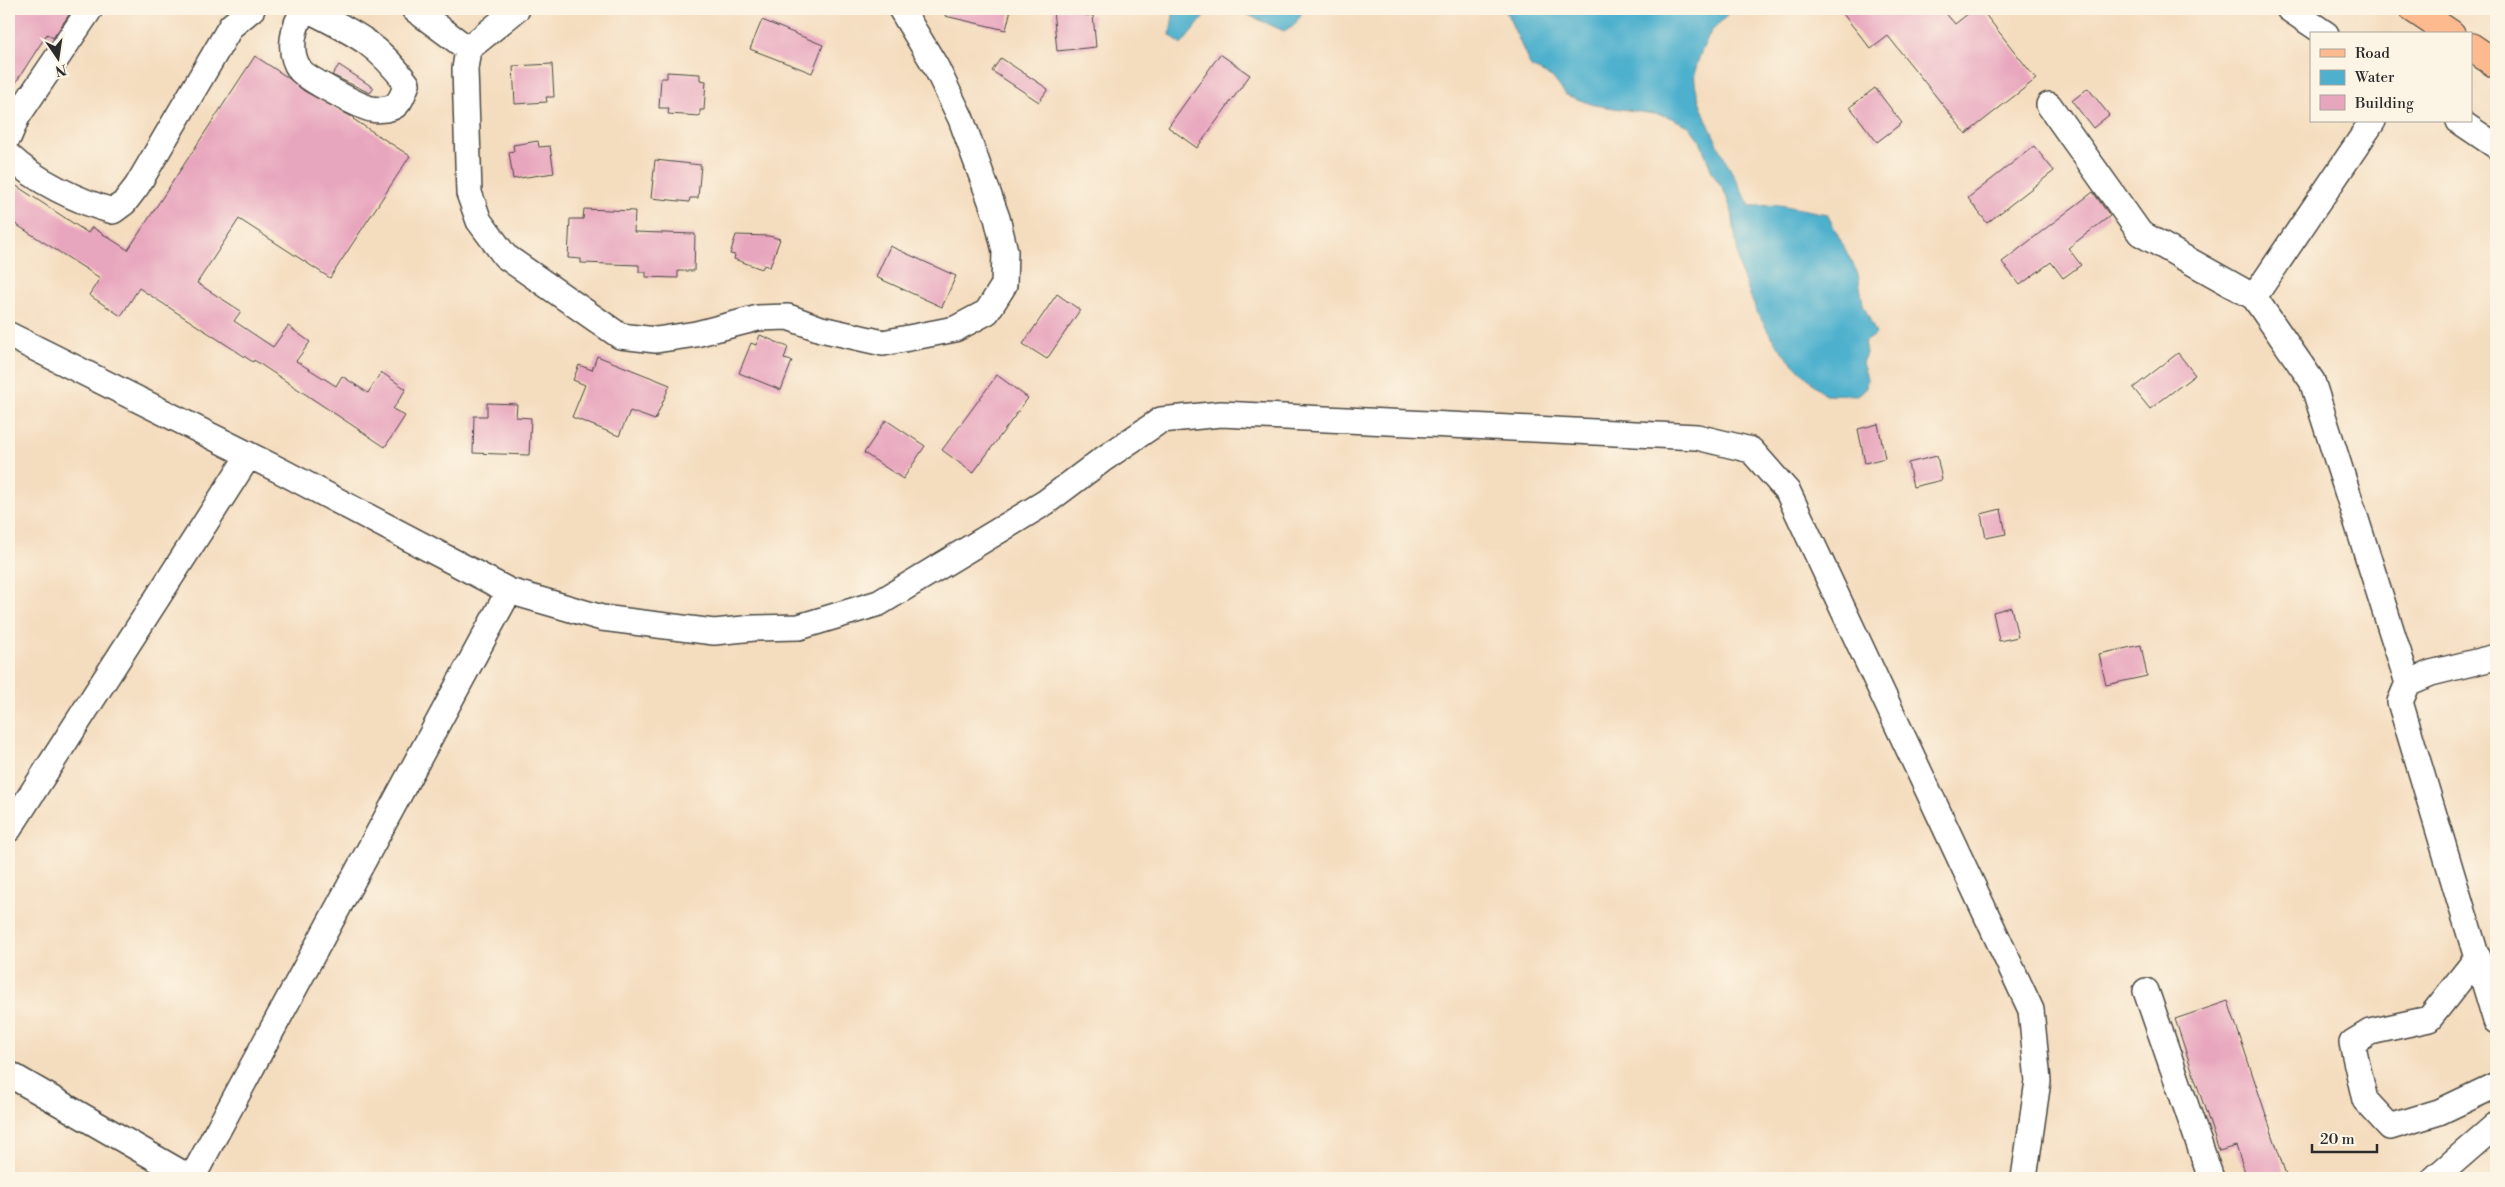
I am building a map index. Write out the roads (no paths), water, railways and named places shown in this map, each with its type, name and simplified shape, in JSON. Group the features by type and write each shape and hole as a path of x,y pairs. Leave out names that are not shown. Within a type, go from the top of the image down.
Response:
{"main road":[{"path":"2414,9 2442,31"},
{"path":"2472,48 2496,64"}],"street":[{"path":"9,136 17,117 90,9"},
{"path":"9,156 24,170 95,206 113,211 124,203 137,186 231,26 252,9"},
{"path":"414,9 468,49"},
{"path":"516,9 468,49 465,70 469,193 479,221 505,256 620,336 656,340 696,334 758,318 788,317 821,330 883,342 955,328 986,312 1004,285 1005,251 997,218 962,118 904,11"},
{"path":"2289,9 2323,32"},
{"path":"2049,105 2140,233 2254,297 2312,381 2408,682 2400,702 2486,968 2496,1021"},
{"path":"2254,297 2372,122"},
{"path":"2460,122 2496,146"},
{"path":"9,335 249,455 509,591 602,618 714,632 754,628 799,627 879,604 1046,502 1102,460 1161,420 1221,414 1678,436 1697,437 1751,450 1788,492 2031,1010 2038,1081 2024,1178"},
{"path":"9,829 249,455"},
{"path":"9,1074 190,1178 509,591"},
{"path":"2408,682 2432,673 2496,657"},
{"path":"2486,968 2429,1018 2370,1032 2352,1043 2365,1100 2390,1127 2439,1112 2496,1085"},
{"path":"2146,992 2211,1178"},
{"path":"2436,1178 2496,1125"}],"water":[{"path":"1174,9 1213,9 1208,12 1181,45 1170,35"},
{"path":"1235,9 1304,9 1295,24 1284,31"},
{"path":"1505,9 1729,9 1725,18 1710,33 1698,61 1695,72 1695,85 1700,101 1715,139 1750,206 1780,205 1827,214 1858,274 1863,304 1876,334 1864,342 1866,353 1862,363 1867,378 1866,388 1858,395 1823,394 1787,357 1772,338 1756,310 1740,270 1732,212 1725,193 1712,172 1700,141 1689,126 1667,116 1594,105 1566,95 1552,77 1531,67"}]}
